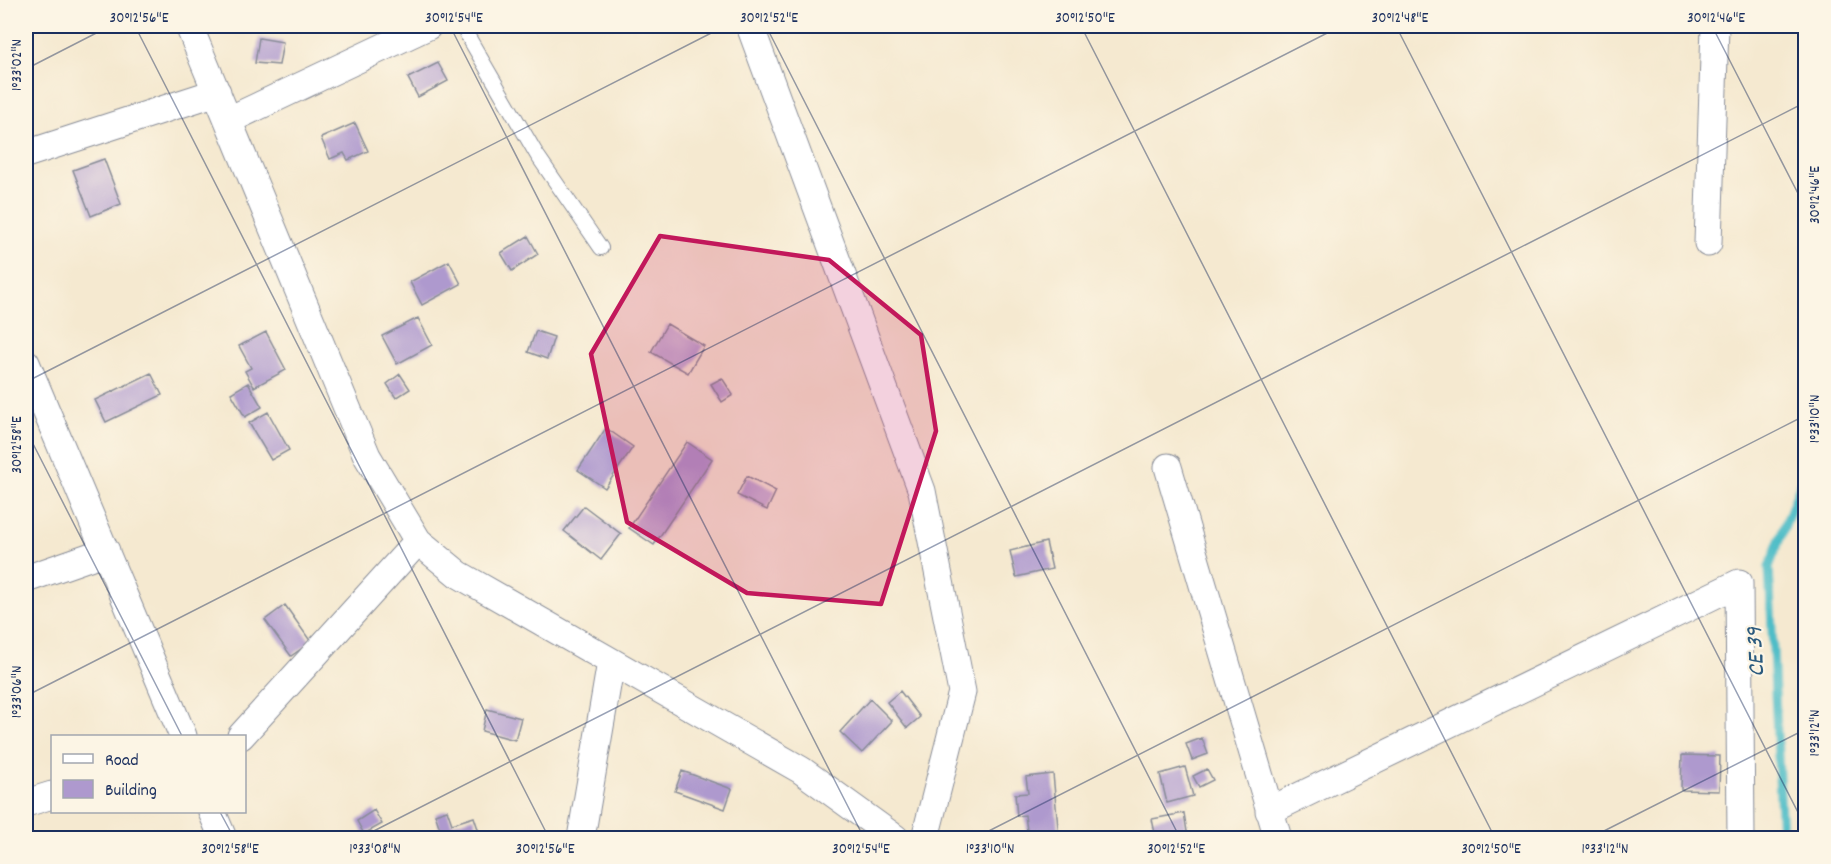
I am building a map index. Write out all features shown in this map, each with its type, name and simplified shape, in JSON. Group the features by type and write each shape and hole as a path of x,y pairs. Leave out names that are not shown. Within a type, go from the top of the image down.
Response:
{"street":[{"path":"189,26 367,456 418,541 458,574 801,770 895,838"},
{"path":"229,120 428,26"},
{"path":"750,26 921,491 962,692 925,838"},
{"path":"1708,243 1715,26"},
{"path":"26,154 217,92"},
{"path":"26,363 183,735"},
{"path":"1168,467 1278,838"},
{"path":"242,735 418,541"},
{"path":"26,579 106,551"},
{"path":"1269,811 1738,583 1740,838"},
{"path":"581,838 610,662"},
{"path":"26,803 51,795"},
{"path":"212,813 223,838"}],"lane":[{"path":"462,26 537,155 602,248"}],"highlighted area":[{"path":"660,236 829,260 921,335 936,431 881,604 747,593 627,522 591,354"}],"building":[{"path":"259,38 283,42 279,65 255,63"},
{"path":"438,63 448,81 418,97 408,78"},
{"path":"355,123 368,151 348,160 344,153 330,159 321,138"},
{"path":"104,159 121,204 91,216 73,170"},
{"path":"528,236 538,254 512,271 501,253"},
{"path":"449,261 461,284 422,305 410,282"},
{"path":"418,318 432,345 397,364 382,336"},
{"path":"667,324 704,346 688,373 651,352"},
{"path":"536,331 554,337 547,359 528,352"},
{"path":"266,332 286,370 254,387 245,371 251,368 239,346"},
{"path":"151,373 162,395 106,422 95,400"},
{"path":"400,374 410,389 396,398 387,384"},
{"path":"722,378 733,395 722,402 711,384"},
{"path":"248,383 262,407 245,417 231,393"},
{"path":"268,412 289,450 271,460 249,423"},
{"path":"606,428 633,447 605,488 578,470"},
{"path":"687,442 712,459 654,545 629,528"},
{"path":"747,476 776,491 767,510 737,495"},
{"path":"584,506 621,534 601,560 564,531"},
{"path":"1046,542 1052,569 1016,577 1010,551"},
{"path":"285,605 311,642 291,656 265,620"},
{"path":"900,691 920,717 907,728 887,702"},
{"path":"870,699 892,721 862,753 840,732"},
{"path":"487,709 521,718 515,740 482,731"},
{"path":"1202,738 1208,754 1192,760 1186,744"},
{"path":"1682,755 1720,756 1719,791 1681,790"},
{"path":"1185,767 1193,796 1167,803 1160,774"},
{"path":"1207,769 1213,780 1199,787 1193,776"},
{"path":"682,771 732,789 725,809 675,791"},
{"path":"1053,774 1059,838 1028,838 1025,815 1017,816 1015,794 1028,793 1026,777"},
{"path":"374,810 382,824 364,834 357,821"},
{"path":"447,810 452,824 474,817 481,838 443,838 435,814"},
{"path":"1184,813 1188,838 1156,838 1152,819"}],"waterway":[{"name":"CE 39","path":"1782,838 1769,567 1806,470"}]}
